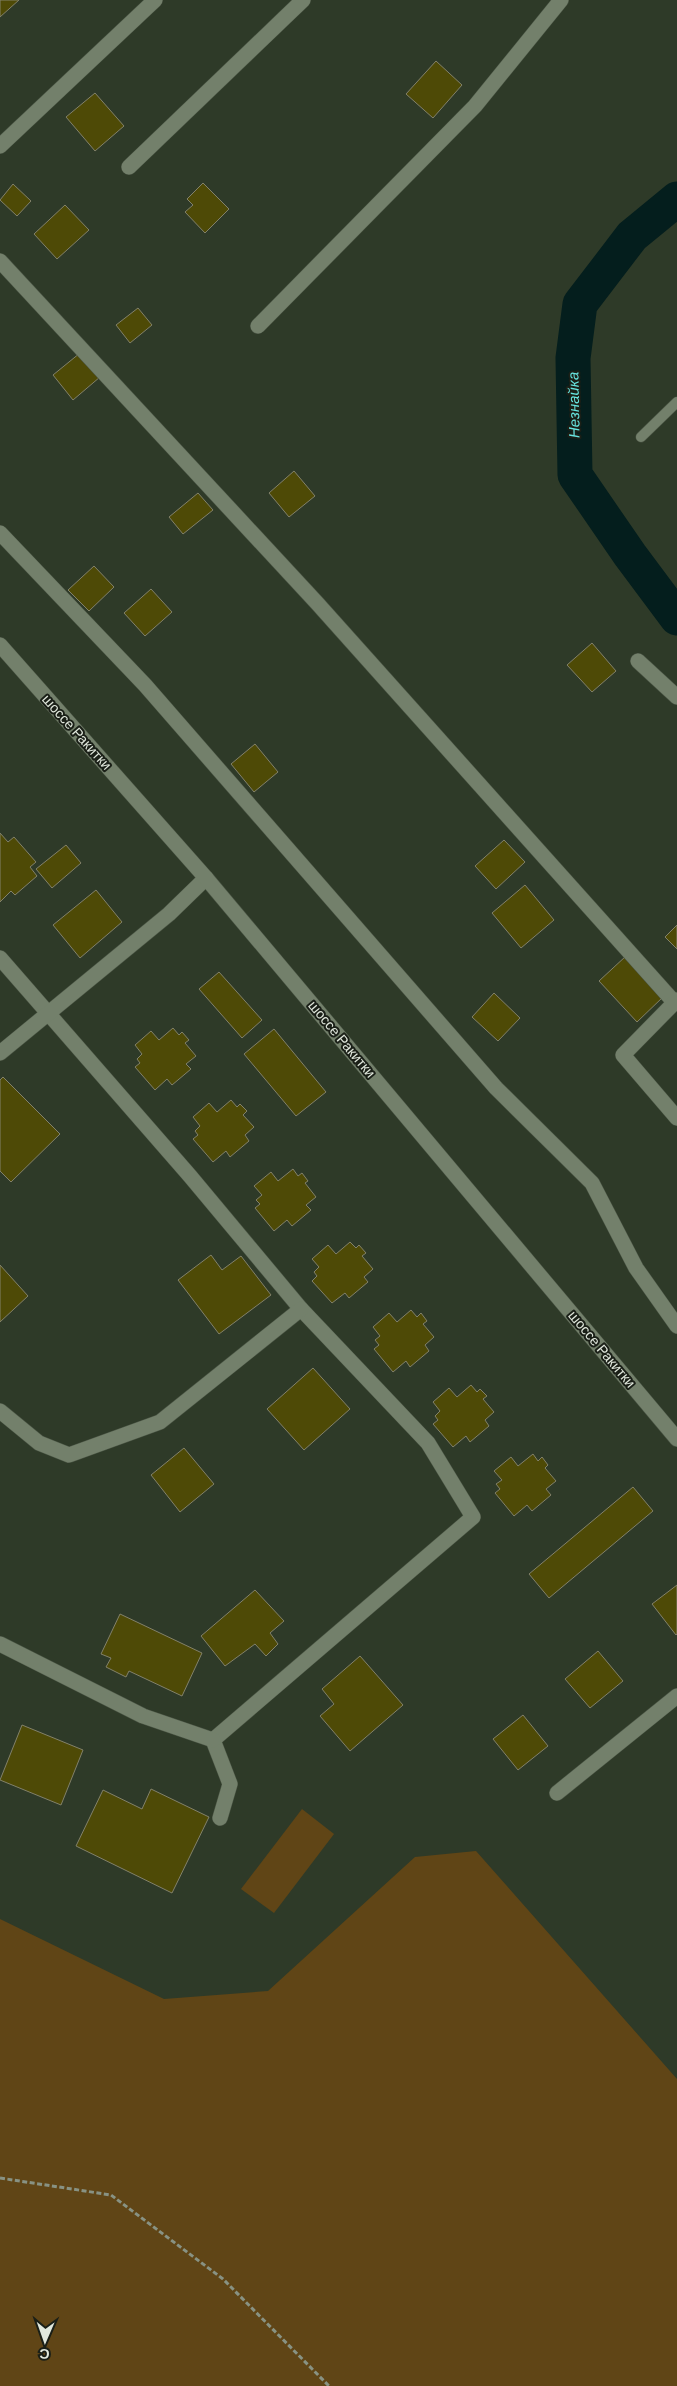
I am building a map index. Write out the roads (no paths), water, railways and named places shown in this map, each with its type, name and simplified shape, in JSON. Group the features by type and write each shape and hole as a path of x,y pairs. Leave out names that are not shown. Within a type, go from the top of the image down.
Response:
{"street":[{"path":"0,146 155,0"},
{"path":"129,167 303,0"},
{"path":"258,326 475,106 561,0"},
{"path":"0,261 317,603 676,1001 623,1056 677,1118"},
{"path":"0,533 145,685 496,1088 592,1183 636,1268 677,1326"},
{"name":"шоссе Ракитки","path":"0,645 206,878 677,1439"},
{"path":"638,661 677,697"},
{"path":"0,1053 169,914 206,878"},
{"path":"0,958 190,1176 301,1309 428,1443 473,1518 213,1740"},
{"path":"0,1411 39,1442 69,1455 160,1422 301,1309"},
{"path":"0,1644 143,1716 213,1740 230,1784 220,1818"},
{"path":"557,1793 677,1696"}],"lane":[{"path":"641,436 677,402"}],"waterway":[{"name":"Незнайка","path":"677,199 632,236 580,304 573,358 575,475 630,555 677,618"}]}
